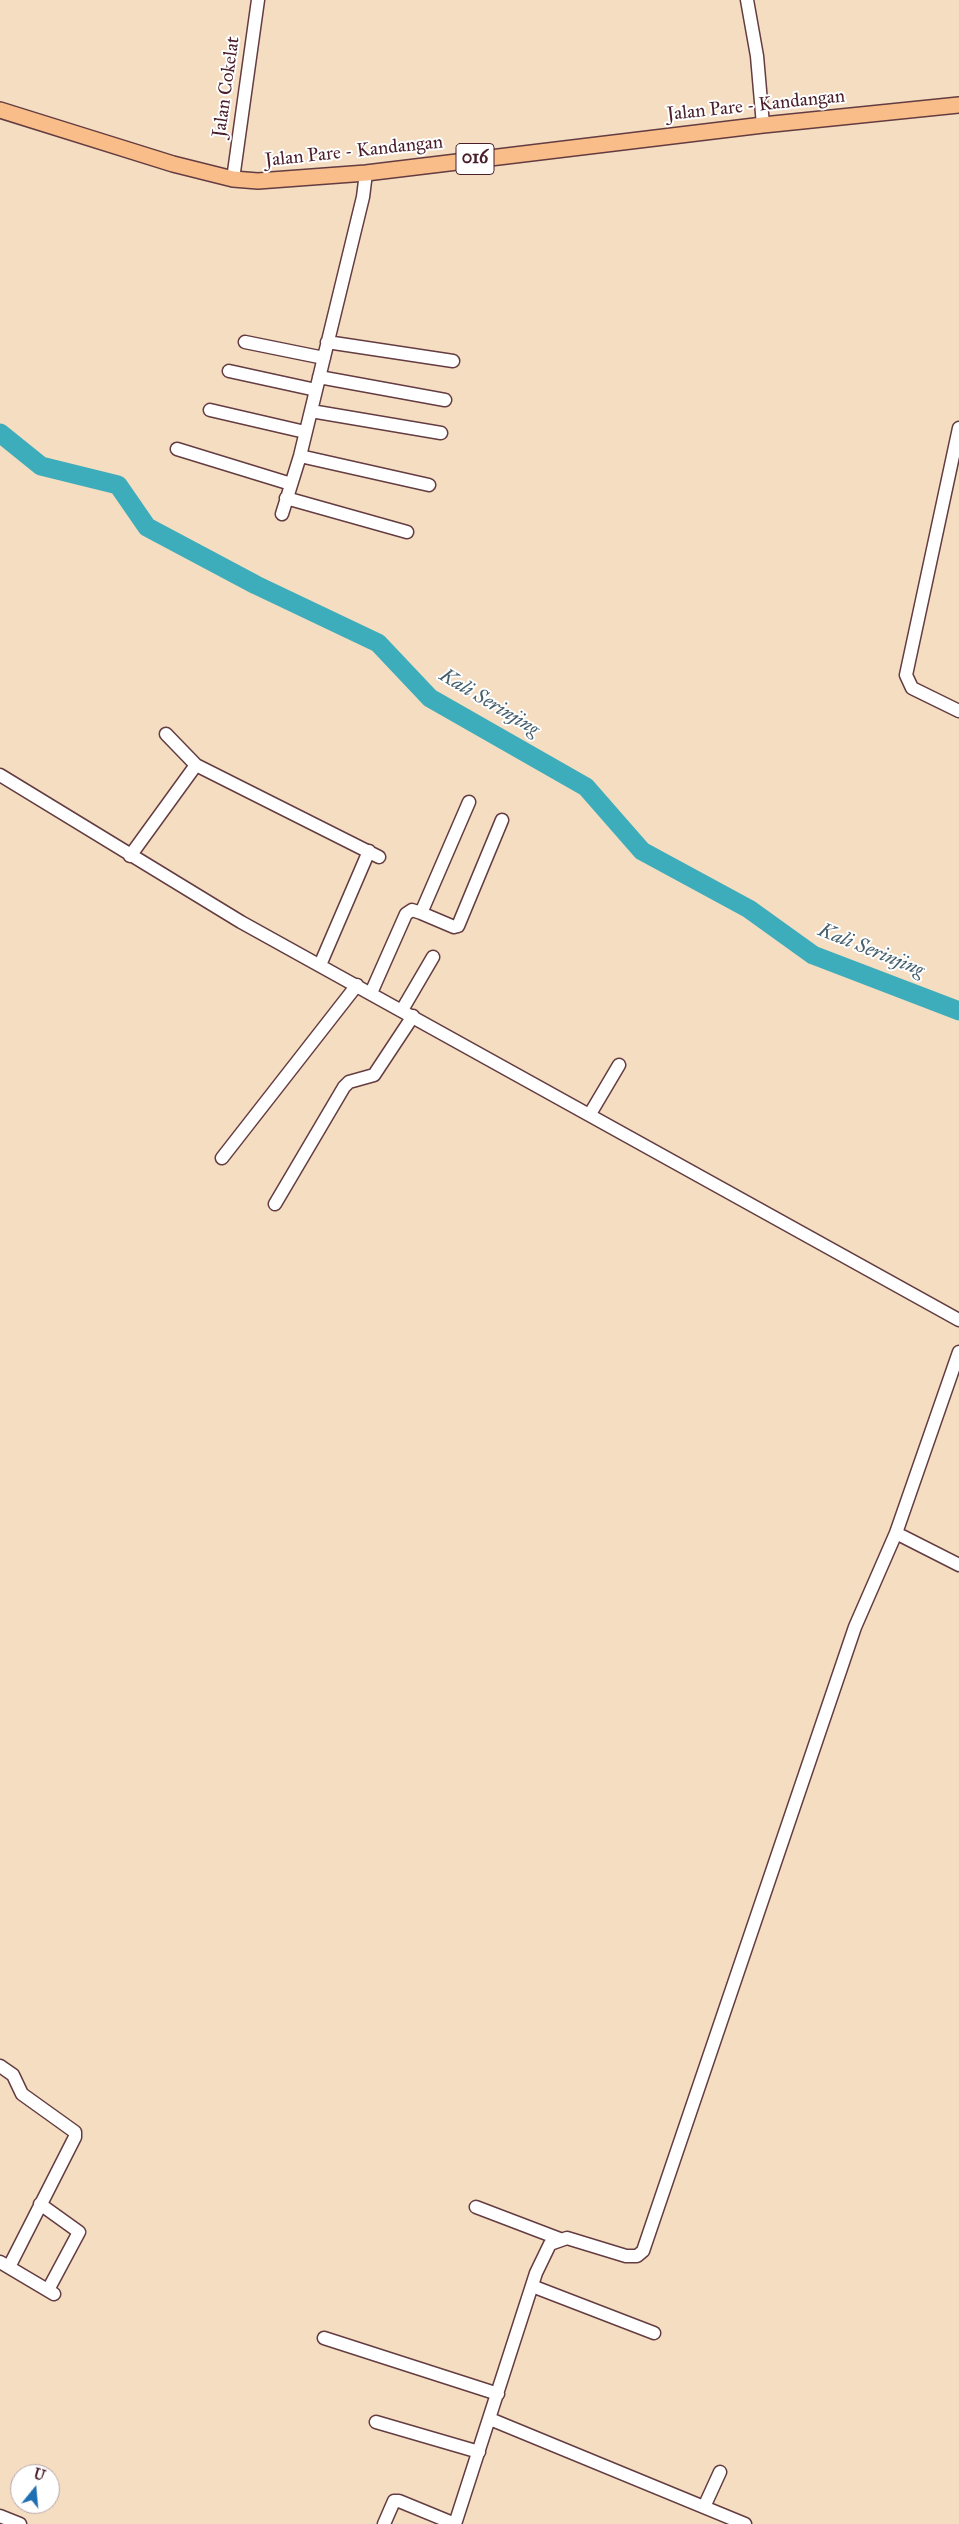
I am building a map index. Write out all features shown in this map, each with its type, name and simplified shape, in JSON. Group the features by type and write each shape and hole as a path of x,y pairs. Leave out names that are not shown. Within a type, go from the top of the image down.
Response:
{"main road":[{"name":"Jalan Pare - Kandangan","path":"0,110 173,164 233,180 258,182 366,173 764,125 959,105"}],"street":[{"name":"Jalan Cokelat","path":"233,180 258,0"},
{"path":"748,0 757,56 764,125"},
{"path":"282,514 300,456 363,197 366,173"},
{"path":"245,342 324,358"},
{"path":"327,342 453,361"},
{"path":"229,371 316,390"},
{"path":"319,377 445,400"},
{"path":"210,410 305,432"},
{"path":"311,411 441,433"},
{"path":"959,428 906,675 912,688 959,711"},
{"path":"177,449 291,484"},
{"path":"300,456 429,485"},
{"path":"286,498 407,532"},
{"path":"166,734 196,765 374,854 320,965"},
{"path":"130,856 196,765"},
{"path":"0,775 130,856 320,965 959,1320"},
{"path":"421,913 469,802"},
{"path":"371,993 406,914 412,910 454,927 458,926 502,820"},
{"path":"275,1204 344,1087 349,1082 374,1075 408,1013 433,957"},
{"path":"222,1158 357,985"},
{"path":"590,1114 619,1065"},
{"path":"384,2524 391,2505 394,2501 399,2501 455,2524 542,2256 550,2244 567,2238 632,2257 637,2256 643,2251 852,1636 896,1532 959,1352"},
{"path":"896,1532 959,1565"},
{"path":"0,2066 13,2075 22,2094 75,2132 40,2204 4,2264 52,2292 79,2232 40,2204"},
{"path":"476,2207 560,2239"},
{"path":"532,2286 654,2333"},
{"path":"324,2338 498,2394"},
{"path":"490,2419 745,2524"},
{"path":"376,2422 479,2452"},
{"path":"704,2507 720,2472"},
{"path":"0,2516 20,2524"}],"waterway":[{"name":"Kali Serinjing","path":"0,433 41,466 118,485 147,527 256,585 378,643 430,698 586,787 642,851 749,909 813,955 959,1011"}]}
